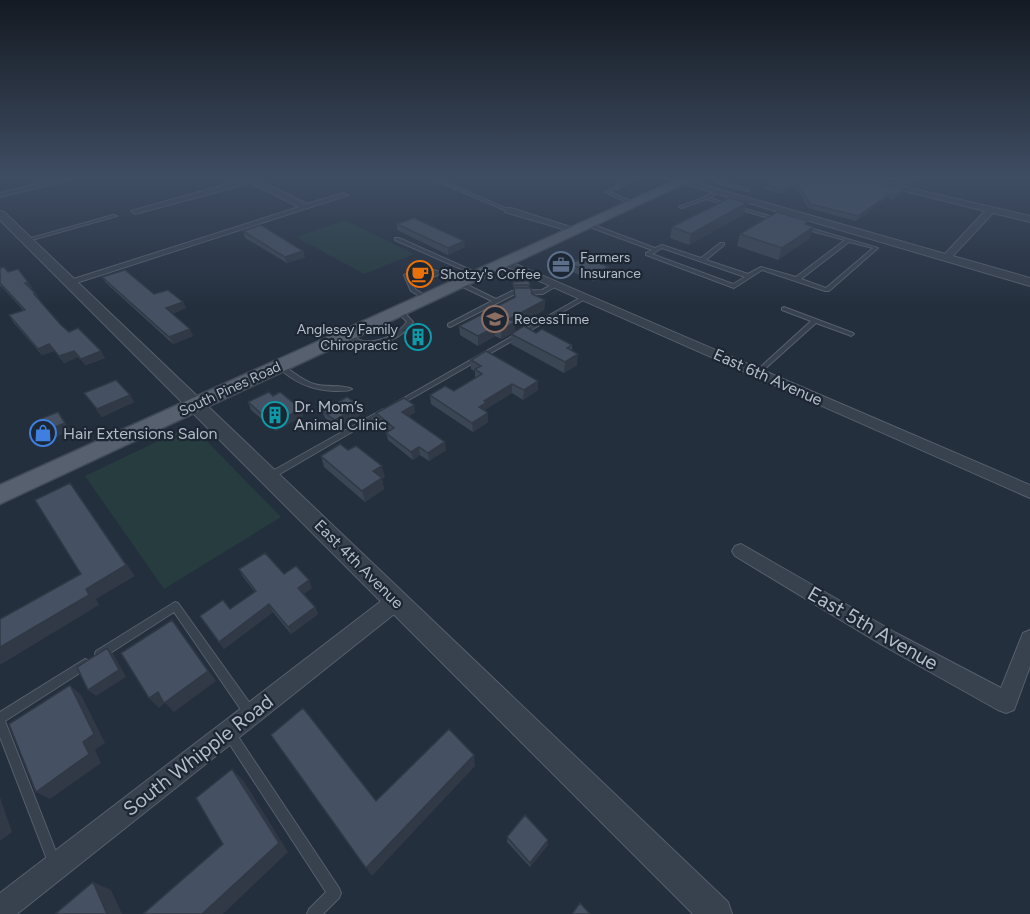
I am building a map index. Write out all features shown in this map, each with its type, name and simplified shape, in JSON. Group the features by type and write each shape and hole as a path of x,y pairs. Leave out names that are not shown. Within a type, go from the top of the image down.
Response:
{"main road":[{"name":"South Pines Road","path":"0,495 598,221"}],"street":[{"name":"East 4th Avenue","path":"7,221 716,914"},
{"path":"69,282 263,221"},
{"path":"552,221 582,228"},
{"path":"817,221 1030,282"},
{"path":"946,258 981,221"},
{"name":"East 6th Avenue","path":"506,263 1030,492"},
{"name":"East 5th Avenue","path":"741,551 889,639 1006,702 1030,639"},
{"name":"South Whipple Road","path":"0,910 396,601"}],"lane":[{"path":"26,240 98,221"},
{"path":"748,276 662,246 648,254 734,286 761,267 827,290 876,248 798,225"},
{"path":"582,228 656,250"},
{"path":"797,279 848,240 859,238 864,234"},
{"path":"397,239 479,275"},
{"path":"702,260 722,244"},
{"path":"428,298 413,290 411,283 439,273 496,301"},
{"path":"450,325 512,293 543,292 555,285"},
{"path":"270,476 585,297"},
{"path":"784,309 851,334"},
{"path":"757,373 815,321"},
{"path":"279,366 297,380 319,389 349,389"},
{"path":"0,718 175,606 251,714"},
{"path":"0,723 56,866"},
{"path":"228,732 334,893 314,914"}],"green space":[{"path":"346,221 414,254 364,274 296,237"},
{"path":"197,431 281,517 164,589 85,476 177,432"}],"building":[{"path":"406,221 420,221 464,241 448,248 397,224"},
{"path":"684,221 715,221 691,234 672,227"},
{"path":"762,221 807,221 805,224 814,227 782,248 740,234"},
{"path":"261,225 303,251 285,257 243,231"},
{"path":"584,257 609,267 595,274 570,264"},
{"path":"0,267 4,267 8,272 18,269 28,282 25,283 60,324 69,332 78,328 101,351 81,359 74,351 59,356 49,344 38,349 9,315 25,310 0,283"},
{"path":"125,270 154,294 168,290 183,302 166,308 190,329 169,337 102,277"},
{"path":"529,281 530,285 513,285 513,282"},
{"path":"514,288 531,288 532,294 545,300 509,319 515,322 501,330 495,327 478,336 459,326 515,297"},
{"path":"418,323 430,330 416,337 404,330"},
{"path":"524,326 536,333 542,329 572,345 567,348 578,354 565,362 511,334"},
{"path":"486,351 538,381 524,390 512,384 484,401 486,403 479,407 488,413 472,423 430,395 445,386 454,391 482,374 475,369 481,366 471,360"},
{"path":"116,380 130,395 97,409 84,393"},
{"path":"269,392 273,396 280,392 301,409 273,424 248,402"},
{"path":"347,397 360,406 335,420 322,411"},
{"path":"404,398 414,405 402,412 445,442 428,453 419,447 411,452 386,433 394,428 376,413"},
{"path":"58,412 65,423 48,430 40,419"},
{"path":"340,444 348,450 356,446 382,466 373,471 382,478 362,491 321,456"},
{"path":"70,483 126,565 86,589 89,595 0,647 0,619 81,574 35,500"},
{"path":"265,553 284,574 296,566 309,580 298,588 315,607 288,627 269,604 219,642 200,616 223,600 230,609 256,591 239,569"},
{"path":"172,620 208,671 164,703 158,692 149,698 121,653"},
{"path":"107,648 119,670 88,690 77,667"},
{"path":"70,685 94,734 83,742 89,754 36,792 9,724"},
{"path":"303,708 376,801 449,729 474,755 366,868 271,735"},
{"path":"232,769 279,843 202,914 143,914 223,844 196,798"},
{"path":"525,815 548,840 530,863 507,837"},
{"path":"93,882 107,914 55,914"},
{"path":"580,903 590,914 572,914"}],"place":[{"name":"Farmers Insurance","path":"561,265"},
{"name":"Shotzy's Coffee","path":"420,274"},
{"name":"RecessTime","path":"495,319"},
{"name":"Anglesey Family Chiropractic","path":"418,337"},
{"name":"Dr. Mom’s Animal Clinic","path":"275,415"},
{"name":"Hair Extensions Salon","path":"43,433"}]}
